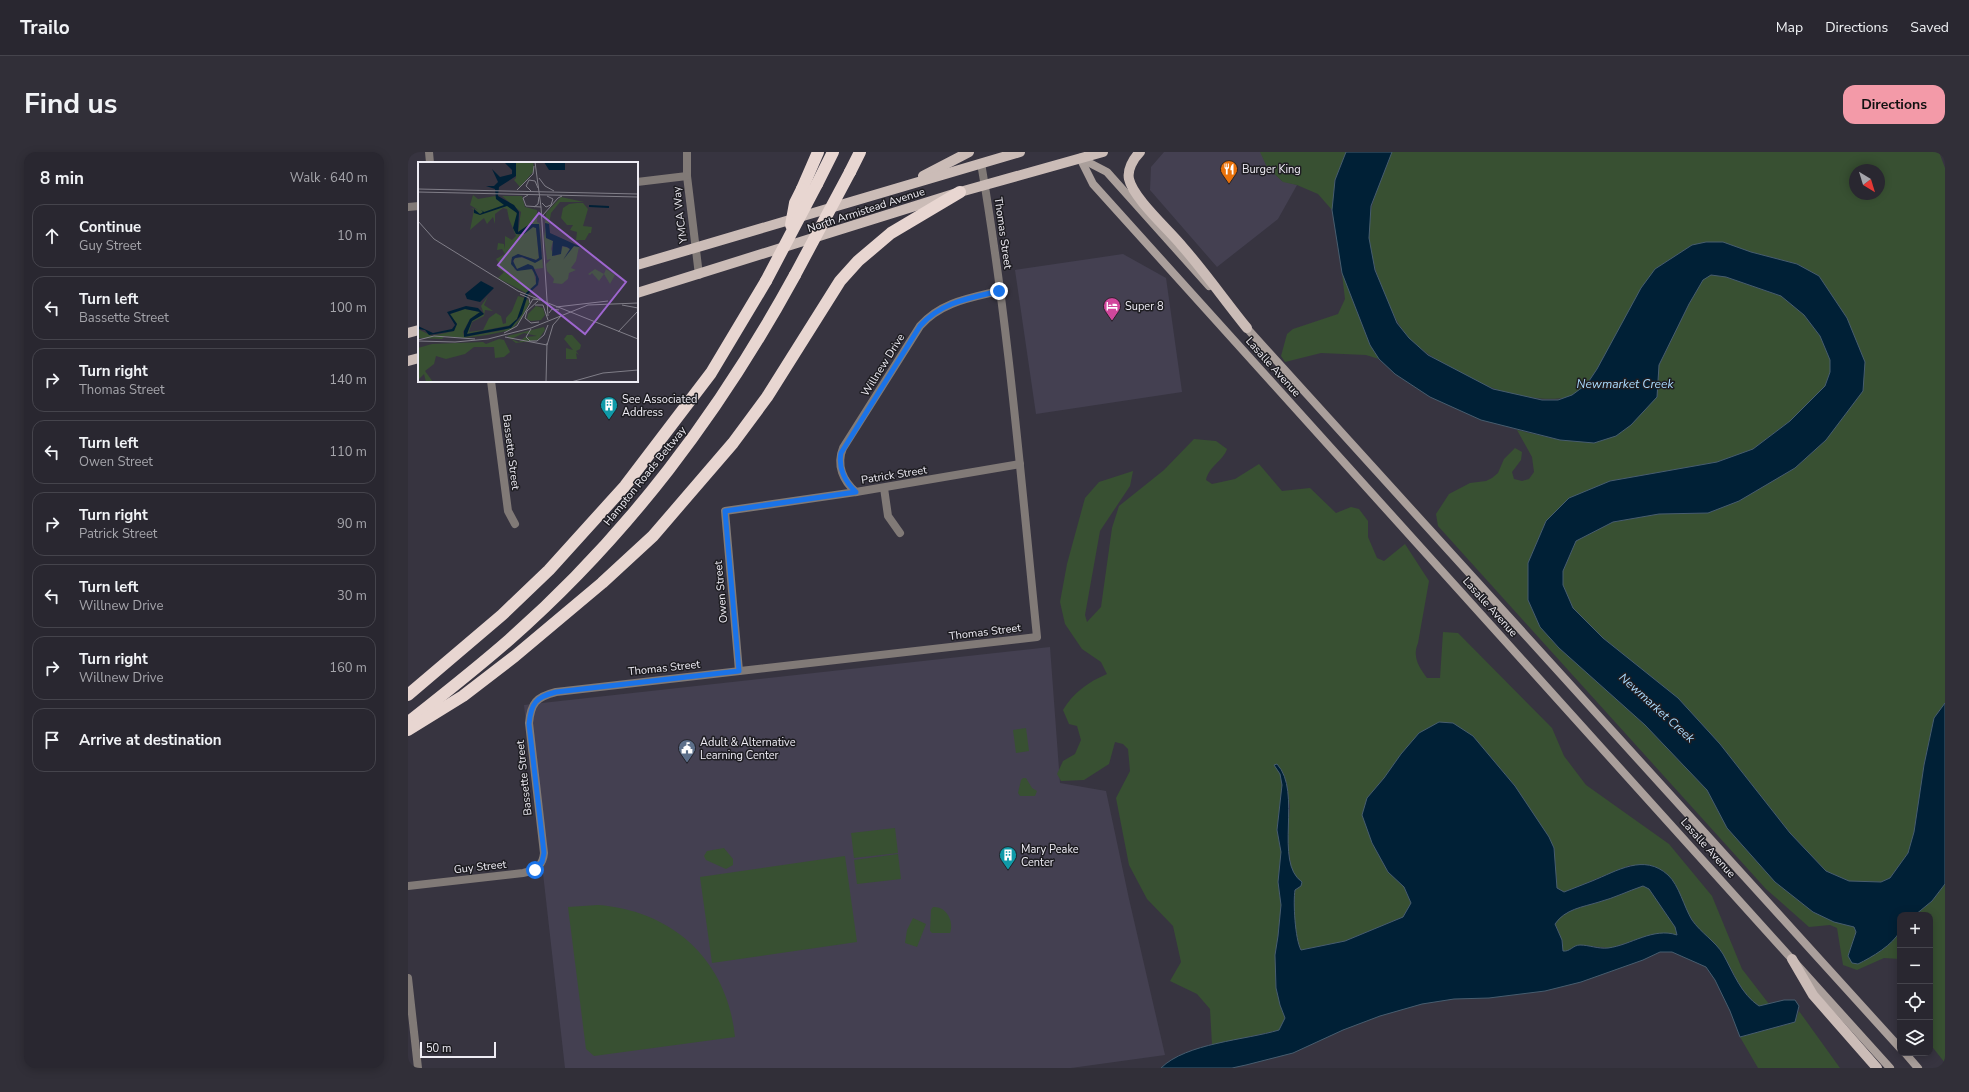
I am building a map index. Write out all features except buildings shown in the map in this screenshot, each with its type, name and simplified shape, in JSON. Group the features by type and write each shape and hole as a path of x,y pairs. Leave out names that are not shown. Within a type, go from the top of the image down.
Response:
{"highway":[{"path":"788,240 795,203 818,152"},
{"name":"Hampton Roads Beltway","path":"408,695 502,615 549,570 625,486 711,373 766,281 833,152"},
{"name":"Hampton Roads Beltway","path":"408,722 473,671 510,639 606,544 645,500 719,402 765,330 860,152"},
{"path":"408,730 463,696 521,651 602,584 653,536 733,443 767,397 840,281 858,261 891,233 960,192"}],"main road":[{"path":"901,187 969,152"},
{"name":"North Armistead Avenue","path":"638,265 1020,152"},
{"name":"North Armistead Avenue","path":"638,294 1078,155 1103,152"},
{"path":"1140,152 1133,161 1128,174 1128,179 1134,190 1183,246 1247,328"},
{"name":"Lasalle Avenue","path":"1078,155 1107,172 1897,1045"},
{"name":"Lasalle Avenue","path":"1078,155 1093,184 1890,1068"},
{"path":"408,333 418,330"},
{"path":"408,361 418,358"},
{"path":"1792,959 1813,995 1877,1068"},
{"path":"1908,1056 1918,1068"}],"street":[{"path":"429,152 430,162"},
{"name":"YMCA Way","path":"687,152 687,176 699,275"},
{"name":"Thomas Street","path":"536,701 544,695 556,692 1037,637 1020,464 999,291 981,163"},
{"path":"638,182 687,176"},
{"path":"408,207 418,206"},
{"name":"Willnew Drive","path":"856,492 847,483 842,471 840,464 841,453 920,326 933,314 949,304 999,291"},
{"name":"Bassette Street","path":"491,382 508,510 515,524"},
{"name":"Patrick Street","path":"725,511 884,488 1020,464"},
{"path":"884,488 888,516 900,533"},
{"name":"Owen Street","path":"725,511 739,671"},
{"name":"Bassette Street","path":"536,701 530,711 529,724 544,853"},
{"name":"Guy Street","path":"408,886 531,871 541,864 544,853"},
{"path":"408,978 418,1068"}],"shaded area":[{"path":"1164,152 1261,152 1267,167 1282,181 1297,185 1278,219 1217,267 1150,190 1151,167"},
{"path":"1123,254 1166,278 1182,392 1036,414 1015,270"},
{"path":"1050,647 1060,783 1106,791 1165,1055 1071,1068 565,1068 524,705"}],"green space":[{"path":"1260,152 1346,152 1335,180 1332,210 1318,194 1297,185 1283,182 1267,167"},
{"path":"1392,152 1939,152 1945,168 1945,703 1934,718 1924,765 1914,832 1908,853 1890,878 1881,882 1849,881 1826,871 1790,833 1720,744 1678,698 1603,638 1573,608 1563,585 1563,571 1576,541 1613,522 1659,514 1708,513 1739,501 1795,468 1826,440 1847,318 1819,276 1797,264 1739,249 1692,245 1655,269 1597,369 1580,390 1565,398 1556,399 1521,396 1501,391 1472,379 1435,359 1415,344 1401,328 1378,277 1369,239 1372,205"},
{"path":"1342,273 1370,345 1379,359 1366,355 1321,353 1285,362 1281,356 1287,334 1293,329 1338,314 1345,299"},
{"path":"1711,275 1726,277 1781,296 1804,315 1820,336 1830,360 1830,372 1825,386 1790,421 1753,449 1717,462 1610,481 1546,521 1528,563 1528,600 1540,627 1559,648 1645,725 1707,790 1727,828 1775,882 1813,912 1834,922 1854,927 1856,932 1848,956 1858,964 1887,946 1897,934 1897,959 1884,958 1857,970 1843,965 1837,928 1830,925 1809,927 1766,889 1438,526 1436,514 1449,494 1470,483 1486,481 1492,478 1498,473 1504,459 1515,448 1522,452 1521,460 1512,472 1514,479 1522,481 1529,479 1534,472 1532,457 1517,430 1560,440 1657,397 1659,365 1703,279"},
{"path":"1194,439 1216,441 1227,449 1208,475 1206,480 1212,484 1235,479 1259,464 1282,491 1310,488 1336,513 1351,507 1359,509 1368,521 1368,537 1377,558 1384,561 1405,544 1429,581 1416,648 1417,662 1427,678 1440,678 1443,632 1458,633 1552,728 1564,756 1586,785 1669,844 1712,896 1742,969 1769,1004 1759,1006 1747,995 1722,953 1702,933 1690,917 1677,887 1630,865 1564,892 1557,888 1554,848 1515,786 1490,756 1384,778 1367,798 1372,843 1388,872 1404,887 1411,903 1403,917 1345,941 1301,950 1296,929 1294,896 1295,890 1301,886 1292,873 1287,838 1290,807 1286,781 1280,774 1282,785 1277,830 1281,852 1278,882 1281,905 1275,955 1276,988 1285,1018 1279,1030 1212,1045 1210,1009 1197,994 1170,981 1181,962 1173,926 1147,899 1129,865 1116,798 1130,771 1128,749 1123,744 1115,742 1109,764 1084,780 1061,781 1057,774 1063,761 1075,754 1081,740 1077,726 1069,724 1063,710 1076,693 1107,674 1101,662 1082,649 1065,624 1060,602 1067,564 1085,498 1099,482 1133,471 1130,486 1100,531 1085,615 1087,622 1101,607 1112,528 1119,506 1164,470"},
{"path":"1026,728 1029,751 1016,753 1013,730"},
{"path":"1026,778 1032,788 1037,791 1035,796 1020,796 1018,793 1021,780"},
{"path":"895,828 898,853 854,858 851,833"},
{"path":"724,848 733,859 733,865 726,869 706,860 704,856 707,851"},
{"path":"898,854 901,879 857,884 854,860"},
{"path":"845,856 857,942 712,963 700,877"},
{"path":"1945,884 1945,1063 1933,1048 1933,912 1919,912 1932,901"},
{"path":"1643,886 1649,889 1675,927 1677,936 1651,935 1610,948 1579,945 1567,952 1563,951 1562,940 1555,923 1559,918 1575,909 1610,899"},
{"path":"598,905 625,909 650,917 673,929 692,945 708,963 721,985 730,1010 735,1037 594,1056 586,1049 568,907"},
{"path":"933,907 938,907 946,912 951,924 950,933 932,933 930,931 931,910"},
{"path":"913,918 926,924 917,947 905,943 907,930"},
{"path":"1799,1011 1840,1068 1758,1068 1740,1037 1795,1022"}],"water":[{"name":"Newmarket Creek","path":"1346,152 1392,152 1371,206 1369,238 1375,270 1397,323 1409,338 1428,355 1493,389 1542,400 1558,400 1572,395 1587,384 1597,369 1641,288 1655,269 1692,245 1706,242 1723,242 1751,252 1797,264 1819,276 1847,318 1865,362 1863,391 1826,440 1795,468 1739,501 1708,513 1659,514 1613,522 1576,541 1563,571 1563,585 1573,608 1603,638 1678,698 1720,744 1790,833 1826,871 1849,881 1881,882 1890,878 1908,853 1914,832 1924,765 1934,718 1945,703 1945,884 1932,901 1919,912 1897,912 1897,936 1876,954 1858,964 1852,963 1848,956 1856,932 1854,927 1834,922 1813,912 1775,882 1727,828 1707,790 1645,725 1559,648 1540,627 1528,600 1528,563 1546,521 1569,498 1610,481 1717,462 1753,449 1790,421 1825,386 1830,372 1830,360 1820,336 1804,315 1781,296 1726,277 1711,275 1703,280 1689,304 1659,365 1657,397 1631,425 1616,436 1594,443 1560,440 1481,420 1430,397 1395,374 1379,359 1370,345 1342,273 1332,210 1335,180"},
{"path":"1439,722 1453,723 1473,736 1515,786 1549,837 1554,848 1557,888 1564,892 1630,866 1650,865 1668,875 1675,884 1692,920 1720,949 1742,989 1747,995 1759,1006 1784,1000 1795,1000 1799,1006 1795,1022 1740,1037 1730,1011 1715,980 1706,967 1672,952 1660,952 1643,960 1581,982 1545,991 1489,998 1454,999 1422,1004 1380,1016 1343,1030 1293,1053 1246,1065 1232,1068 1161,1068 1185,1053 1217,1043 1279,1030 1285,1018 1276,988 1275,955 1281,905 1278,882 1281,852 1277,830 1282,785 1280,774 1274,765 1277,764 1284,776 1288,791 1288,843 1290,859 1294,872 1302,882 1301,886 1295,890 1294,903 1297,938 1301,950 1345,941 1403,917 1411,903 1404,887 1388,872 1372,843 1362,815 1367,798 1419,733","holes":["1643,886 1649,889 1675,927 1677,935 1659,933 1608,948 1580,945 1563,951 1562,940 1555,924 1564,915 1575,909 1610,899"]}],"place":[{"name":"Burger King","path":"1229,184"},
{"name":"Super 8","path":"1112,321"},
{"name":"See Associated Address","path":"609,420"},
{"name":"Adult & Alternative Learning Center","path":"687,763"},
{"name":"Mary Peake Center","path":"1008,870"}],"route":[{"path":"535,870 541,864 544,857 529,724 530,711 536,701 544,695 556,692 739,671 725,511 856,492 847,483 842,471 840,464 842,448 920,326 933,314 949,304 999,291"}]}
